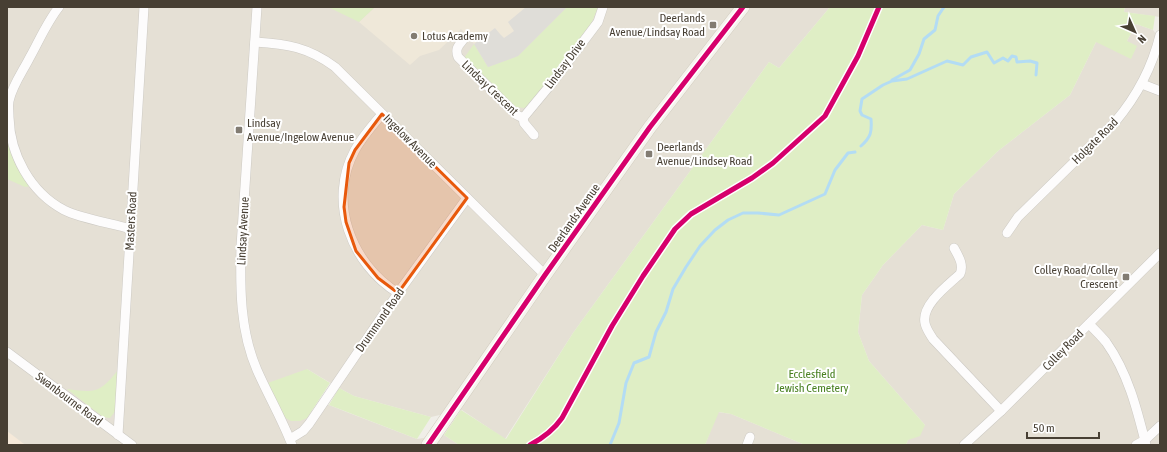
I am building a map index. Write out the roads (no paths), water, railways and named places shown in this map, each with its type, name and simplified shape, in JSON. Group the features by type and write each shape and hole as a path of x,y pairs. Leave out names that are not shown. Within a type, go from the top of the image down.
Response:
{"street":[{"path":"58,7 16,84 9,102 13,144 18,160 28,176 41,192 54,204 65,211 131,229"},
{"name":"Masters Road","path":"118,435 144,7"},
{"name":"Lindsay Avenue","path":"257,7 241,246 240,286 242,314 256,369 291,442"},
{"name":"Lindsay Drive","path":"523,118 552,83 598,22 603,7"},
{"name":"Deerlands Avenue","path":"428,445 545,275 650,127 740,8"},
{"name":"Holgate Road","path":"1007,233 1018,217 1126,110 1142,84 1154,56 1160,35"},
{"name":"Lindsay Crescent","path":"463,40 457,46 456,52 458,57 517,115 523,118 524,124 534,135"},
{"name":"Ingelow Avenue","path":"255,42 284,44 300,48 325,59 335,67 545,275"},
{"path":"1142,84 1160,91"},
{"path":"382,114 355,150 349,163 343,193 344,207 346,222 356,251 365,264 378,278 398,293"},
{"name":"Drummond Road","path":"291,442 309,424 398,293 467,198"},
{"path":"954,248 961,261 962,268 960,274 928,306 924,322 933,339 1001,411"},
{"name":"Colley Road","path":"964,445 1001,411 1160,253"},
{"path":"1089,324 1105,342 1118,361 1136,404 1145,442"},
{"name":"Swanbourne Road","path":"7,352 132,445"},
{"path":"1136,445 1145,442 1160,426"}],"waterway":[{"path":"892,80 910,70 919,54 924,39 935,30 938,16 944,7"},
{"path":"861,146 869,137 871,127 871,119 862,115 860,111 862,99 883,85 892,81 907,79 947,61 963,65 971,57 987,52 994,63 1003,58 1008,61 1012,56 1016,57 1017,62 1030,61 1037,63 1036,75"},
{"path":"610,445 619,423 626,383 634,363 649,357 656,332 666,312 673,289 700,246 715,230 728,220 743,213 779,215 825,194 835,170 848,153 855,152"}],"place":[{"name":"Deerlands Avenue/Lindsay Road","path":"713,25"},
{"name":"Lotus Academy","path":"414,36"},
{"name":"Lindsay Avenue/Ingelow Avenue","path":"239,130"},
{"name":"Deerlands Avenue/Lindsey Road","path":"649,154"},
{"name":"Colley Road/Colley Crescent","path":"1126,277"}],"park label":[{"name":"Ecclesfield Jewish Cemetery","path":"812,381"}]}
